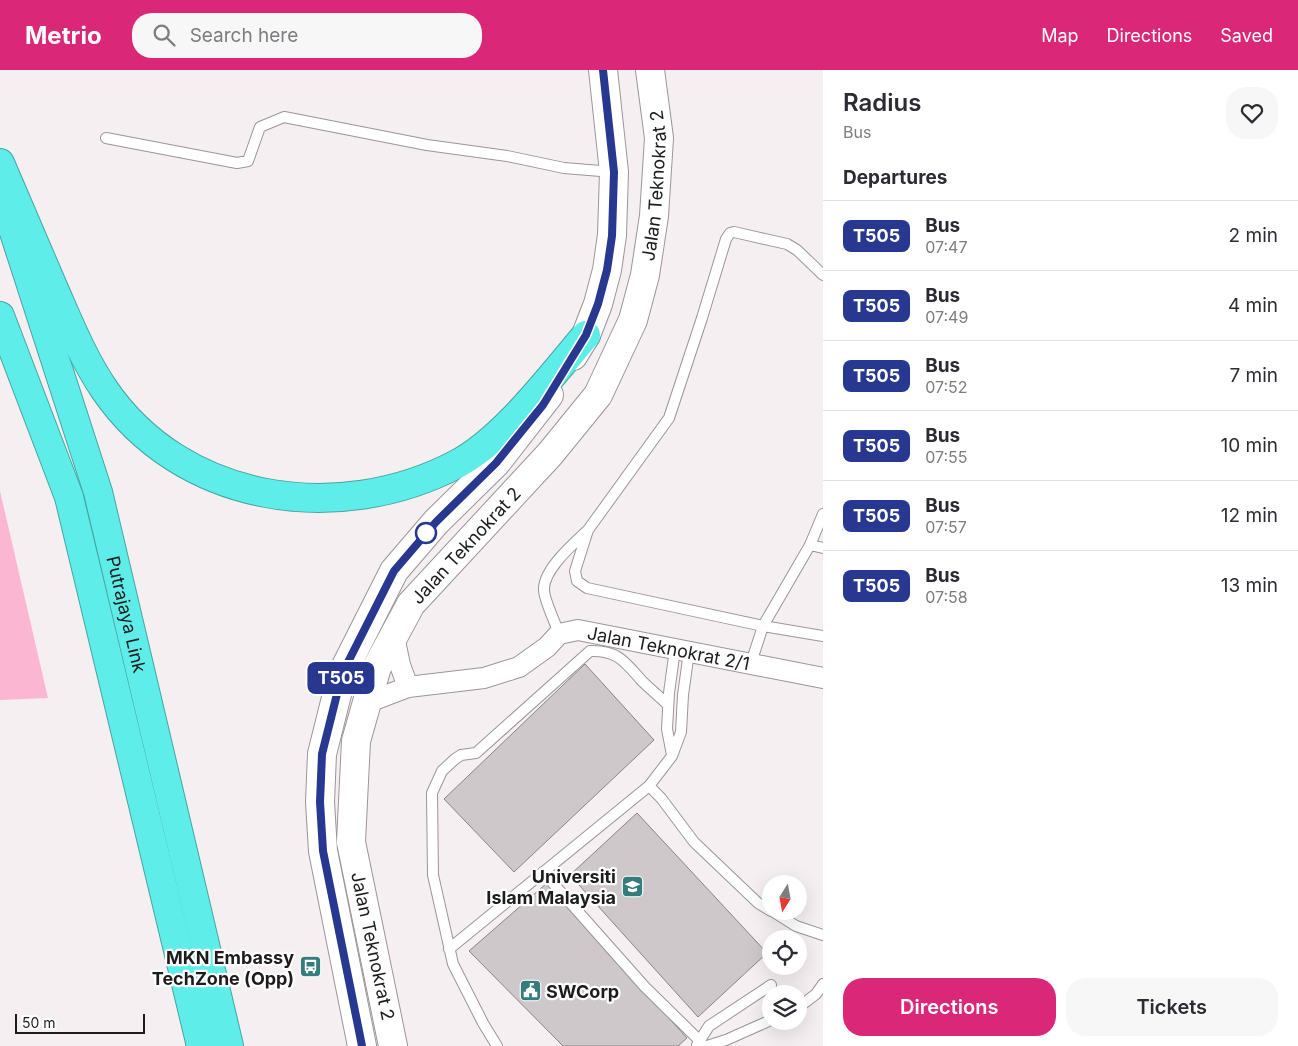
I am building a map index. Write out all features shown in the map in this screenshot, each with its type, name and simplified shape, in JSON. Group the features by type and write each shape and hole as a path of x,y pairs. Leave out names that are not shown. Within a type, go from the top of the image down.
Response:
{"highway":[{"path":"0,163 79,347 104,390 137,429 177,460 214,479 293,497 334,498 376,493 421,479 458,463 489,441 520,410 586,335"},
{"name":"Putrajaya Link","path":"0,189 98,492 229,1046"},
{"name":"Putrajaya Link","path":"0,316 69,497 201,1046"}],"main road":[{"name":"Jalan Teknokrat 2","path":"362,1046 323,851 320,802 322,754 342,674 394,571 436,522 502,456 543,405 586,335 598,304 607,270 612,236 614,172 603,70"},
{"name":"Jalan Teknokrat 2","path":"393,1046 351,842 356,741 377,667 412,604 550,454 598,395 633,320 644,275 654,216 659,138 650,70"}],"street":[{"name":"Jalan Teknokrat 2/1","path":"559,634 578,630 823,678"},
{"path":"366,707 374,700 408,687 484,678 519,667 547,647 559,634"},
{"path":"394,636 400,665 408,687"}],"lane":[{"path":"106,138 237,162 248,161 260,127 284,117 427,145 507,156 564,168 614,172"},
{"path":"559,634 544,590 546,577 562,556 588,530 669,418 726,239 730,233 734,232 788,244 823,275"},
{"path":"751,663 763,626 810,545 823,514"},
{"path":"588,530 575,571 577,581 582,586 763,626 823,636"},
{"path":"810,545 823,548"},
{"path":"496,1046 453,964 433,875 432,793 442,771 461,755 476,754 590,651 604,651 625,661 668,705"},
{"path":"672,756 667,729 668,705 682,651"},
{"path":"449,949 649,786 672,756 681,732 683,695 682,651"},
{"path":"649,786 661,798 694,842 762,905"},
{"path":"544,872 645,987 701,1044"},
{"path":"786,920 796,926 823,935"},
{"path":"701,1044 708,1026 771,984"},
{"path":"807,1001 816,994 823,984"},
{"path":"701,1044 726,1040 762,1024"}],"shaded area":[{"path":"0,491 48,698 0,700"}],"building":[{"path":"585,664 654,740 514,872 444,799"},
{"path":"637,813 762,948 762,958 698,1017 570,875"},
{"path":"547,883 687,1038 678,1046 563,1046 469,951"}],"bus line":[{"name":"T505","path":"362,1046 323,851 320,802 322,754 342,674 394,571 436,522 496,463 543,405 586,335 598,304 607,270 612,236 614,172 603,70"}],"place":[{"name":"Universiti Islam Malaysia","path":"632,886"},
{"name":"MKN Embassy TechZone (Opp)","path":"310,967"},
{"name":"SWCorp","path":"530,991"}]}
